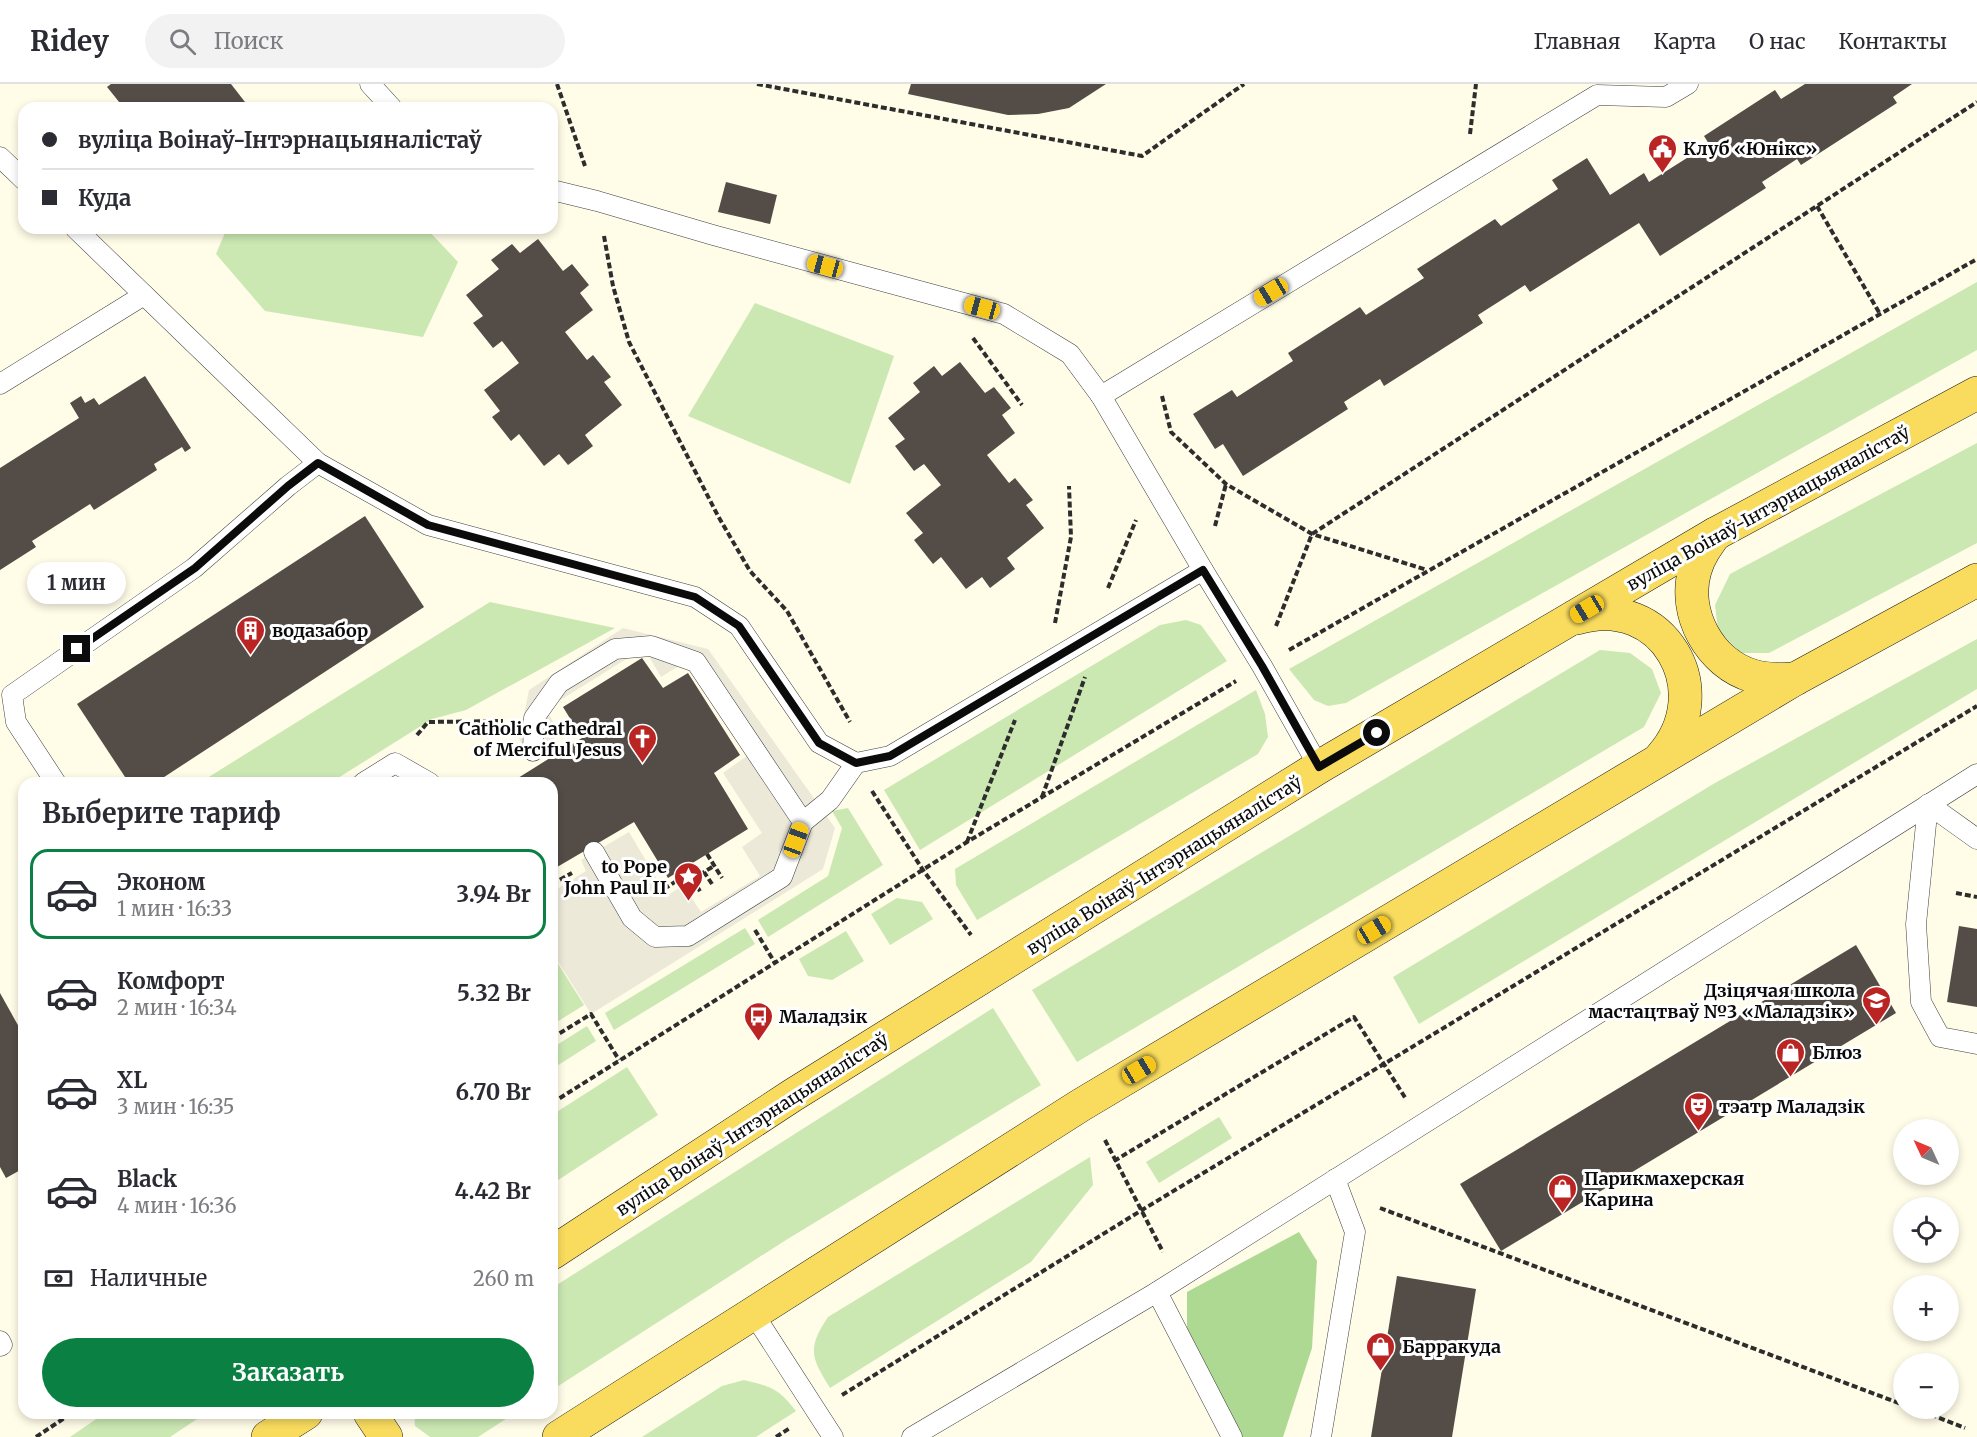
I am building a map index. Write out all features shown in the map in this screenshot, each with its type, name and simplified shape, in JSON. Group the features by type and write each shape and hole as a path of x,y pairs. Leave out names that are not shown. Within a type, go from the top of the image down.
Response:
{"main road":[{"name":"вуліца Воінаў-Інтэрнацыяналістаў","path":"558,1249 793,1095 1319,767 1715,534 1977,393"},
{"path":"1715,534 1703,551 1695,571 1692,593 1694,615 1702,635 1715,653 1732,667 1752,676 1773,680 1795,679"},
{"path":"559,1437 1072,1110 1795,679 1977,580"},
{"path":"1569,620 1588,614 1607,613 1627,617 1644,624 1660,636 1672,650 1681,668 1686,688 1686,708 1681,728 1671,746 1658,761"},
{"path":"268,1437 296,1419"},
{"path":"374,1419 386,1437"}],"lane":[{"path":"370,84 386,102"},
{"path":"1101,396 1597,95 1666,97 1688,84"},
{"path":"0,156 18,174"},
{"path":"558,191 1004,314 1070,354 1101,396 1262,666 1319,767"},
{"path":"81,234 318,463 428,525 695,597 739,626 819,743 856,763 890,756 1203,570"},
{"path":"0,384 144,295"},
{"path":"52,777 16,722 12,695 195,568 288,486 318,463"},
{"path":"532,751 534,718 560,683 615,649 651,646 696,662 802,822"},
{"path":"373,777 396,763 420,777"},
{"path":"594,852 632,918 655,938 688,936 782,877 802,822 830,800 856,763"},
{"path":"912,1437 1157,1292 1977,774"},
{"path":"1928,804 1977,839"},
{"path":"1928,804 1916,924 1921,1002 1940,1037 1977,1044"},
{"path":"1321,1437 1355,1232 1335,1179"},
{"path":"1157,1292 1232,1437"},
{"path":"753,1313 833,1437"},
{"path":"0,1341 2,1345 0,1346"}],"path":[{"path":"557,84 586,168"},
{"path":"757,84 1143,156 1245,84"},
{"path":"1465,174 1476,84"},
{"path":"1276,626 1312,534 1977,102"},
{"path":"1817,206 1880,314"},
{"path":"602,231 629,342 718,516 750,571 787,611 855,731"},
{"path":"969,333 1022,405"},
{"path":"1154,363 1171,432 1226,484 1312,534 1427,570"},
{"path":"1054,626 1071,537 1069,486"},
{"path":"1106,593 1138,514"},
{"path":"1042,797 1085,676"},
{"path":"776,1437 1142,1210 1977,706"},
{"path":"967,842 1019,709"},
{"path":"417,735 428,722 509,721"},
{"path":"870,788 923,870 971,935"},
{"path":"707,854 714,866 704,872 717,892"},
{"path":"558,881 577,870"},
{"path":"664,890 689,873 704,900"},
{"path":"1956,892 1977,897"},
{"path":"760,939 775,963"},
{"path":"558,1034 591,1014 620,1060"},
{"path":"1114,1161 1354,1017 1408,1103"},
{"path":"1105,1140 1165,1255"},
{"path":"1374,1206 1893,1401"},
{"path":"36,1437 63,1419"},
{"path":"1942,1419 1965,1428"}],"green space":[{"path":"224,234 432,234 458,262 423,337 265,311 216,254"},
{"path":"1977,282 1977,350 1346,703 1328,706 1314,700 1289,669"},
{"path":"755,303 894,356 850,484 688,416"},
{"path":"1977,443 1977,543 1769,653 1741,653 1718,630 1715,605 1730,574"},
{"path":"490,602 615,628 466,710 432,719 340,777 209,777"},
{"path":"1186,620 1201,625 1227,661 920,850 884,790 1160,625"},
{"path":"1977,639 1977,689 1419,1024 1393,977 1715,783"},
{"path":"1600,650 1630,653 1652,669 1661,693 1644,727 1077,1062 1032,990"},
{"path":"1256,690 1265,714 1268,737 1258,754 977,920 956,885 955,869"},
{"path":"848,808 883,865 768,937 758,920 828,876 842,828 832,811"},
{"path":"897,898 922,902 933,919 890,945 871,914"},
{"path":"745,928 755,944 614,1030 605,1013"},
{"path":"846,931 864,961 832,980 808,976 799,959"},
{"path":"558,964 584,1005 558,1021"},
{"path":"993,1008 1041,1085 786,1240 558,1386 558,1284"},
{"path":"587,1026 596,1041 558,1065 558,1044"},
{"path":"627,1067 658,1115 558,1180 558,1111"},
{"path":"1219,1117 1232,1138 1159,1183 1146,1162"},
{"path":"1090,1157 1093,1185 1031,1262 830,1388 815,1361 814,1353 817,1337 828,1317"},
{"path":"1299,1232 1317,1261 1312,1348 1283,1437 1241,1437 1187,1341 1187,1292"},
{"path":"744,1380 774,1390 784,1397 796,1411 756,1437 642,1437 722,1386"},
{"path":"96,1419 197,1419 170,1437 70,1437"},
{"path":"414,1419 506,1419 478,1437 430,1437 415,1426"}],"shaded area":[{"path":"623,628 708,649 835,828 823,869 591,1014 558,962 558,888 586,871 581,860 629,832 667,896 683,885 701,912 760,876 742,847 762,833 723,773 747,756 687,661 661,677 644,648 546,709 560,735 529,755 519,739 529,690"}],"building":[{"path":"111,84 231,84 245,102 119,102 107,87"},
{"path":"911,84 1106,84 1069,108 1038,114 1008,115 908,94"},
{"path":"1805,84 1912,84 1893,97 1897,103 1801,165 1797,159 1762,182 1766,188 1660,256 1639,223 1530,292 1525,285 1478,315 1483,323 1384,386 1380,379 1344,402 1348,409 1243,476 1223,444 1215,449 1193,414 1232,390 1237,397 1293,361 1288,353 1360,307 1366,315 1424,278 1417,269 1495,219 1501,226 1558,189 1552,180 1587,158 1610,195 1644,173 1649,182 1709,144 1704,136 1775,90 1781,99"},
{"path":"726,182 777,195 770,224 718,212"},
{"path":"538,239 563,271 572,264 589,285 580,293 593,310 565,332 587,360 593,355 611,377 604,382 622,405 585,435 593,446 568,465 559,454 544,466 519,434 511,441 492,417 500,411 484,390 519,363 502,341 493,348 473,323 483,316 466,295 499,269 491,260 512,244 520,253"},
{"path":"960,362 985,393 994,387 1011,408 1002,415 1015,433 987,455 1009,483 1015,478 1033,500 1026,505 1044,528 1007,558 1015,569 990,588 982,577 966,589 941,557 933,564 914,540 923,533 906,513 941,485 924,464 914,471 895,446 905,439 888,418 920,392 913,383 934,366 942,376"},
{"path":"145,376 191,448 185,452 182,447 154,464 157,470 94,510 90,504 32,541 36,547 0,570 0,468 79,418 70,403 81,396 85,403 94,398 99,405"},
{"name":"водазабор","path":"365,516 424,607 164,777 125,777 77,704"},
{"name":"Catholic Cathedral of Merciful Jesus","path":"642,658 663,688 688,673 740,755 714,773 748,829 668,878 634,822 558,866 558,777 520,777 582,738 563,707"},
{"path":"1959,926 1977,929 1977,1007 1947,1002"},
{"path":"1856,945 1896,1013 1501,1251 1460,1184"},
{"path":"0,993 18,1025 18,1171 6,1178 0,1167"},
{"path":"1397,1276 1476,1289 1452,1437 1371,1437"}],"place":[{"name":"Клуб «Юнікс»","path":"1662,174"},
{"name":"водазабор","path":"251,656"},
{"name":"Catholic Cathedral of Merciful Jesus","path":"643,764"},
{"name":"to Pope John Paul II","path":"688,902"},
{"name":"Дзіцячая школа мастацтваў №3 «Маладзік»","path":"1876,1026"},
{"name":"Маладзік","path":"758,1042"},
{"name":"Блюз","path":"1791,1078"},
{"name":"тэатр Маладзік","path":"1698,1132"},
{"name":"Парикмахерская Карина","path":"1563,1214"},
{"name":"Барракуда","path":"1381,1372"}],"route":[{"path":"77,649 195,568 288,486 318,463 428,525 695,597 739,626 819,743 856,763 890,756 1203,570 1262,666 1319,767 1377,733"}]}
